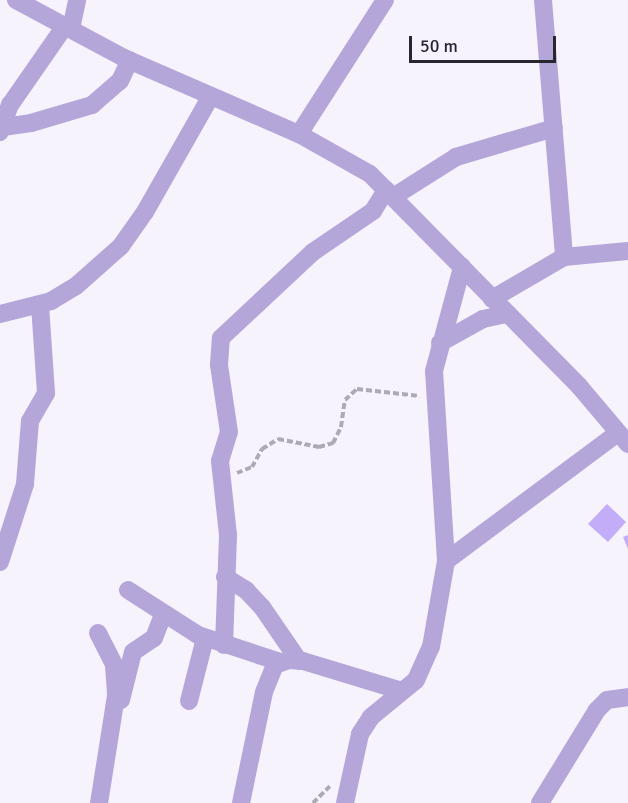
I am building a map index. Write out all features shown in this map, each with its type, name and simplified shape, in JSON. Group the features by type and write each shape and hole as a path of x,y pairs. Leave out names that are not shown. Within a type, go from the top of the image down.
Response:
{"street":[{"path":"16,0 130,60 299,134 370,174 579,386 623,438 446,561"},
{"path":"1,129 10,105 68,28 77,0"},
{"path":"299,134 385,0"},
{"path":"543,0 564,257"},
{"path":"1,129 32,123 92,105 120,81 130,60"},
{"path":"0,314 39,305 76,286 121,246 145,212 211,96"},
{"path":"224,645 228,534 220,461 229,422 219,365 221,338 313,252 373,211 389,193 456,157 554,128"},
{"path":"492,298 564,257 628,251"},
{"path":"345,803 360,734 371,717 402,691 425,667 446,561 434,397 440,344 462,267"},
{"path":"0,562 25,484 30,421 46,393 39,305"},
{"path":"440,344 483,319 507,314"},
{"path":"225,577 246,590 262,607 299,661"},
{"path":"128,590 163,615 205,638 280,662 299,661 402,691"},
{"path":"99,803 114,718 133,652 154,638 163,615"},
{"path":"98,633 114,665 114,718"},
{"path":"189,701 205,638"},
{"path":"241,803 264,692 269,674 280,662"},
{"path":"545,802 597,710 607,700 628,697"}],"path":[{"path":"223,479 252,467 262,449 278,439 319,447 333,443 341,427 345,400 357,389 434,397"}],"building":[{"path":"607,504 626,522 608,542 588,524"},
{"path":"628,535 628,549 623,537"}]}
